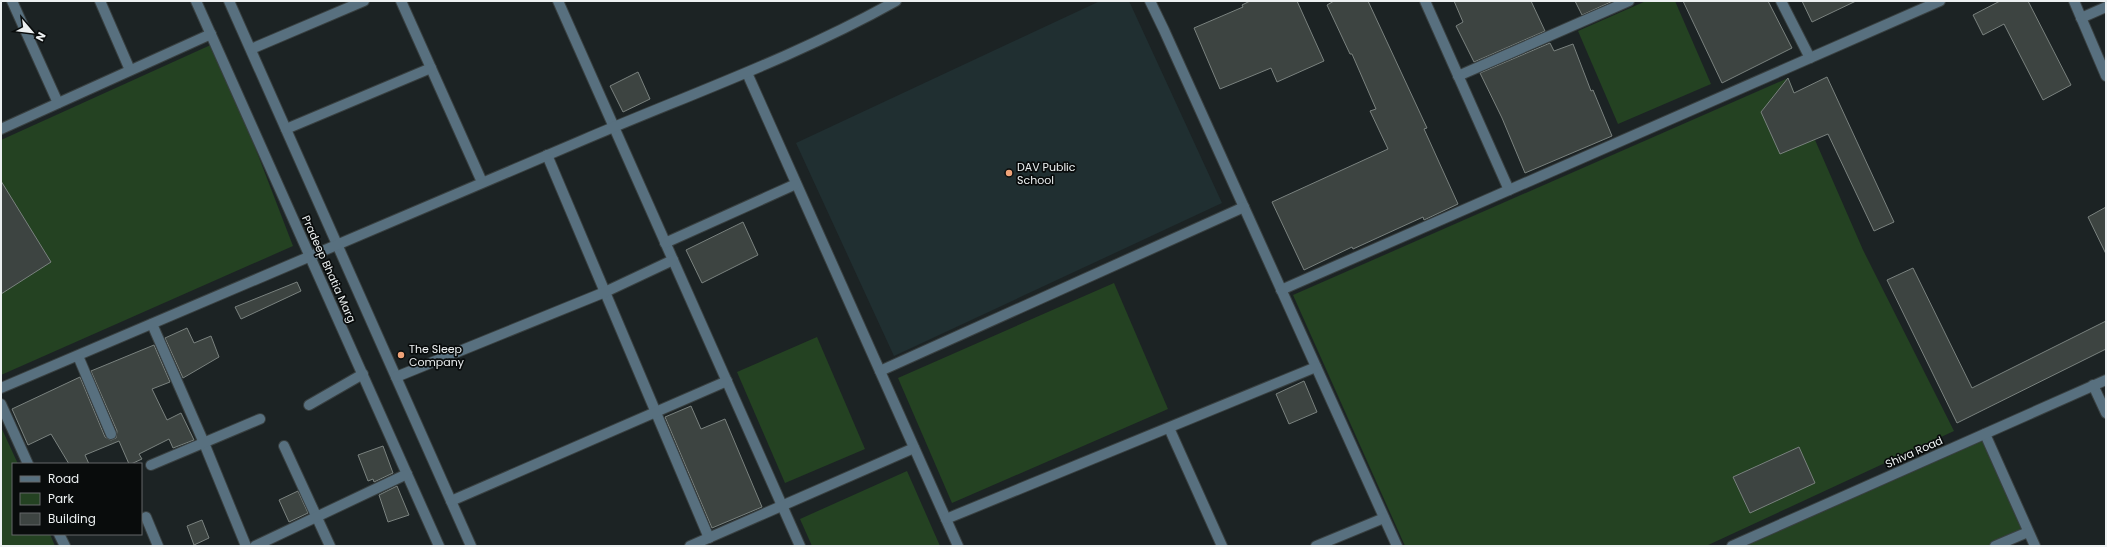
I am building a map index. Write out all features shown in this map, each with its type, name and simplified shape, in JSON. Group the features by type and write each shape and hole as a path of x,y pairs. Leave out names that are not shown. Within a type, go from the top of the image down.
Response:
{"street":[{"path":"12,1 58,102"},
{"path":"100,1 130,70"},
{"name":"Pradeep Bhatia Marg","path":"196,1 439,546"},
{"name":"Pradeep Bhatia Marg","path":"229,1 471,546"},
{"path":"250,49 364,1"},
{"path":"402,1 482,182"},
{"path":"558,1 800,546"},
{"path":"1,388 614,126 748,74 875,13 896,1"},
{"path":"1150,1 1397,546"},
{"path":"1425,1 1509,190"},
{"path":"1458,76 1629,1"},
{"path":"1781,1 1810,58"},
{"path":"1281,290 1810,58 1921,5 1940,1"},
{"path":"2074,1 2106,76"},
{"path":"2081,18 2106,7"},
{"path":"1,129 211,34"},
{"path":"286,129 431,68"},
{"path":"748,74 958,546"},
{"path":"547,155 709,538"},
{"path":"666,243 796,184"},
{"path":"880,371 1244,207"},
{"path":"396,377 605,292 673,260"},
{"path":"152,324 204,443 246,546"},
{"path":"78,356 111,434"},
{"path":"946,519 1316,367"},
{"path":"309,406 363,374"},
{"name":"Shiva Road","path":"1732,546 2106,380"},
{"path":"451,502 727,381"},
{"path":"2093,385 2106,413"},
{"path":"1,404 28,463"},
{"path":"151,465 260,419"},
{"path":"1169,428 1222,546"},
{"path":"1985,434 2035,546"},
{"path":"284,446 318,516 330,546"},
{"path":"690,546 914,448"},
{"path":"255,546 407,474"},
{"path":"146,517 158,546"},
{"path":"1316,546 1384,518"},
{"path":"1995,546 2028,532"},
{"path":"59,535 64,546"}],"shaded area":[{"name":"DAV Public School","path":"1100,1 1129,1 1222,203 894,356 796,143"}],"green space":[{"path":"1646,1 1675,1 1711,84 1618,124 1578,31"},
{"path":"215,43 293,246 1,375 1,140"},
{"path":"1788,78 1863,250 1954,431 1706,546 1405,546 1293,295"},
{"path":"1114,283 1168,409 952,503 898,378"},
{"path":"817,337 865,449 785,483 737,372"},
{"path":"1,427 18,463 12,463 12,535 50,535 55,546 1,546"},
{"path":"1985,434 2028,532 1995,546 1732,546"},
{"path":"907,471 940,546 812,546 800,519"}],"building":[{"path":"1250,1 1297,1 1324,61 1277,82 1271,68 1220,89 1194,28 1243,7 1242,5"},
{"path":"1334,1 1368,1 1427,128 1424,129 1458,204 1424,220 1423,217 1353,249 1352,247 1304,270 1272,202 1388,149 1370,111 1376,109 1352,54 1350,54 1327,5"},
{"path":"1454,1 1531,1 1545,31 1474,62 1456,26 1463,22"},
{"path":"1575,1 1613,1 1582,15"},
{"path":"1683,1 1768,1 1792,48 1722,83"},
{"path":"1802,1 1856,1 1812,22"},
{"path":"2000,1 2028,1 2071,85 2043,100 2004,24 1983,35 1973,15"},
{"path":"1550,43 1554,51 1573,44 1591,91 1593,90 1612,136 1525,173 1502,118 1480,73"},
{"path":"638,72 650,99 623,112 610,86"},
{"path":"1827,77 1894,222 1874,231 1828,134 1780,154 1761,112 1788,78 1794,93"},
{"path":"1,181 51,262 1,294"},
{"path":"2106,207 2106,254 2088,217"},
{"path":"743,222 758,255 702,283 686,250"},
{"path":"1913,268 1972,388 2106,321 2106,349 1957,423 1887,280"},
{"path":"297,282 301,291 241,319 235,307"},
{"path":"187,328 194,343 211,336 219,357 183,378 165,338"},
{"path":"154,345 170,382 152,389 167,420 181,413 194,440 173,448 169,439 139,454 142,459 133,463 129,463 119,441 85,455 89,463 68,463 51,434 28,445 12,409 80,377 105,437 111,440 116,438 117,431 91,371"},
{"path":"1304,381 1317,412 1289,424 1276,394"},
{"path":"691,406 701,429 725,419 762,507 712,528 665,417"},
{"path":"383,446 393,473 374,482 373,479 368,481 358,455"},
{"path":"1799,447 1815,483 1750,513 1733,477"},
{"path":"397,486 409,515 388,522 379,495"},
{"path":"298,491 308,513 289,522 279,500"},
{"path":"202,520 209,538 194,545 187,526"}],"place":[{"name":"DAV Public School","path":"1009,173"},
{"name":"The Sleep Company","path":"401,355"}]}
